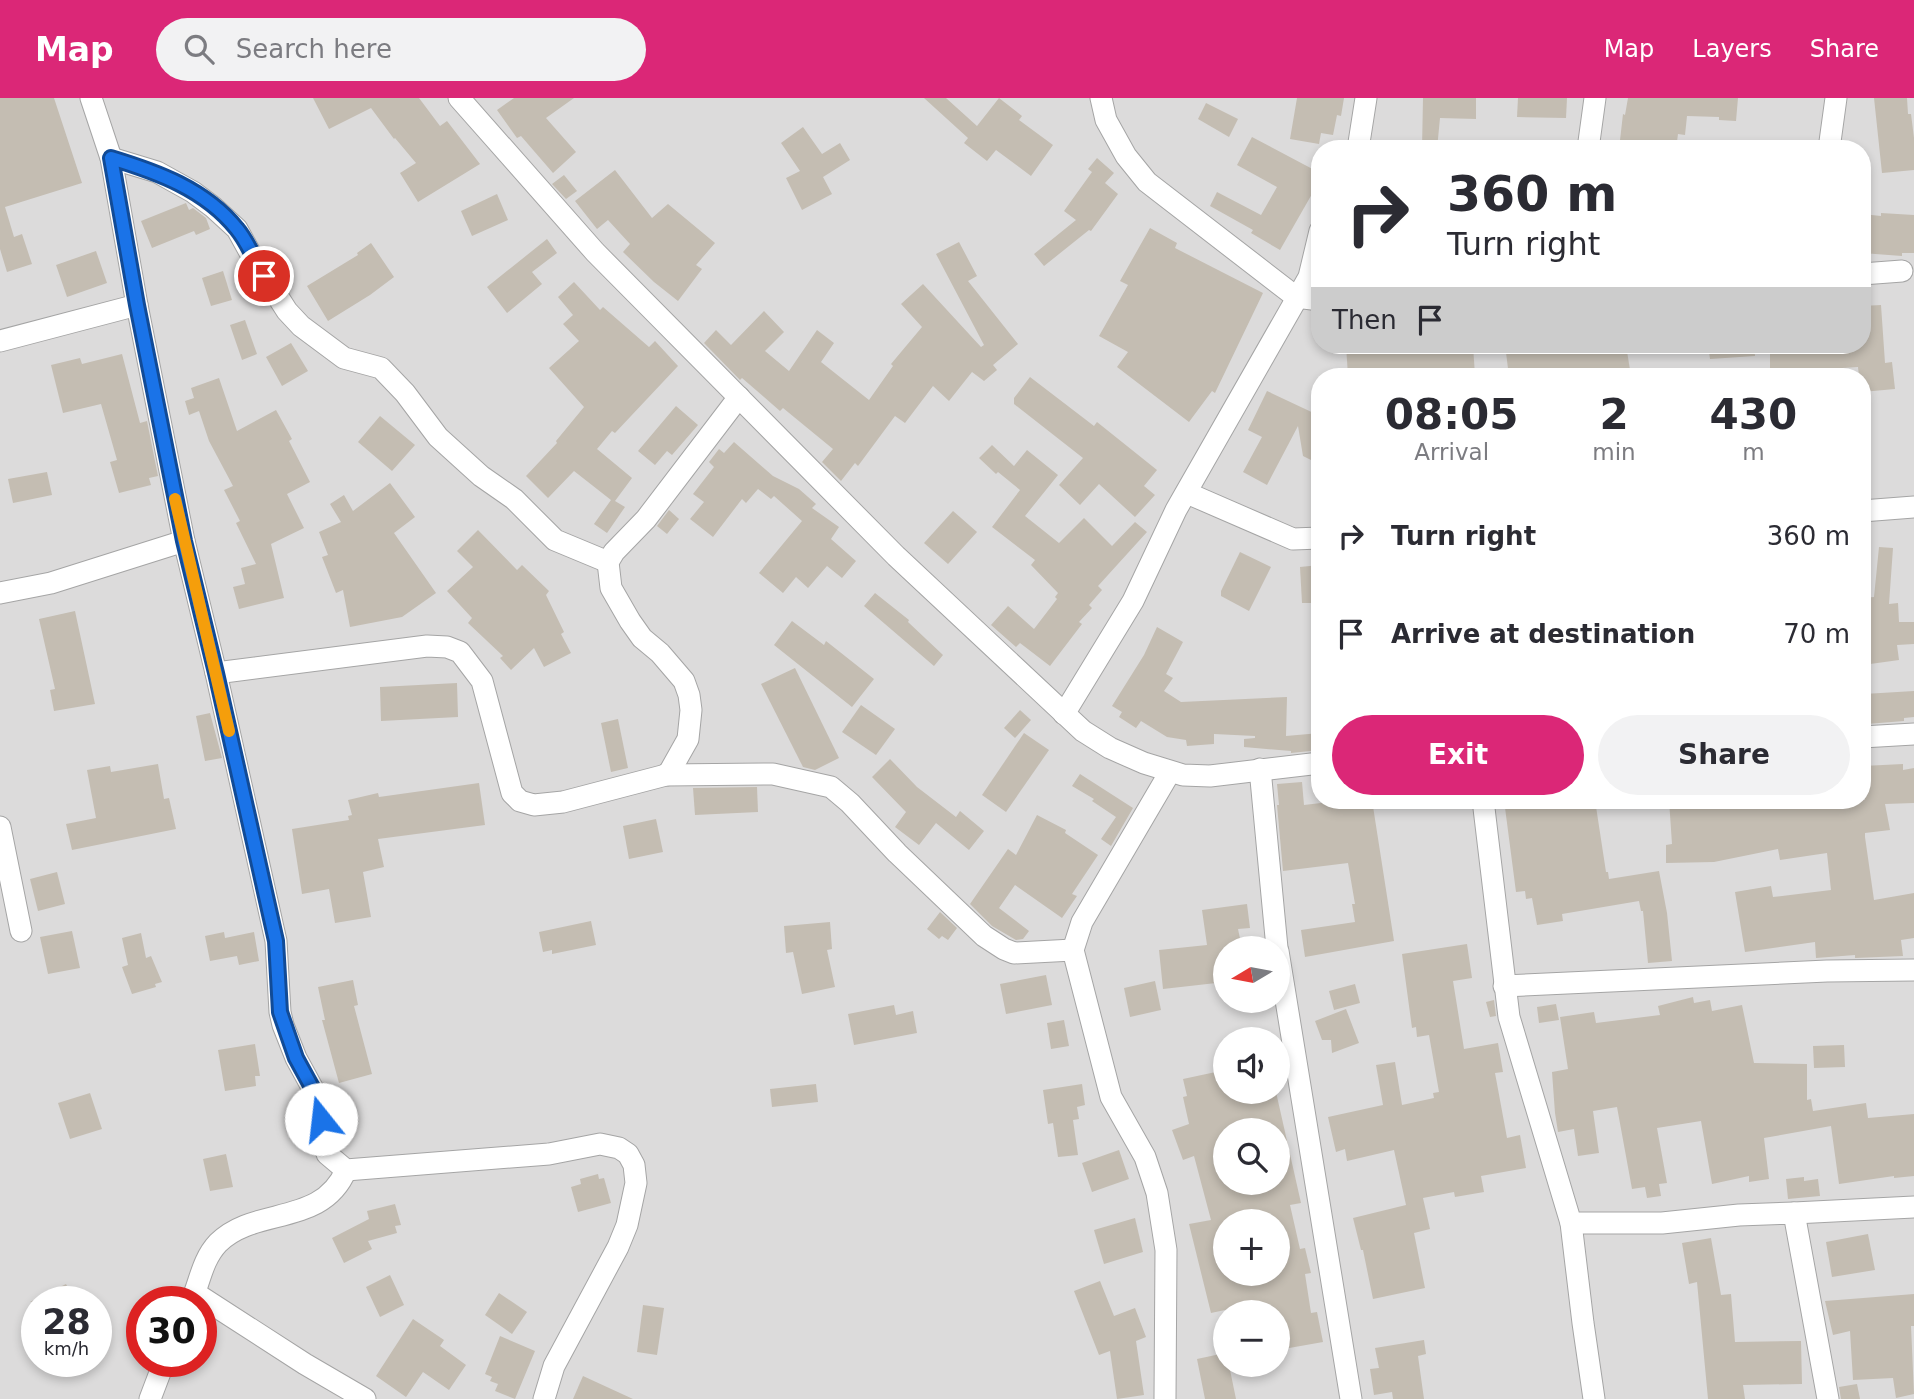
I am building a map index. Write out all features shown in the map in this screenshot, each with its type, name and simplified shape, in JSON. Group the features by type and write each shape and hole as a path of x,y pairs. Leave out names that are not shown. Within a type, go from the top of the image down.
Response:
{"street":[{"path":"91,98 111,158 184,541 276,941 280,1012 296,1058 314,1091 327,1154 346,1171 549,1154 600,1144 619,1147 628,1154 634,1165 636,1182 627,1225 618,1247 554,1366 544,1399"},
{"path":"459,98 595,252 896,556 1083,731 1110,748 1170,772 1197,777 1311,764"},
{"path":"1101,98 1106,120 1126,156 1147,182 1296,297 1311,299"},
{"path":"1359,140 1366,98"},
{"path":"1589,140 1595,98"},
{"path":"1830,140 1836,98"},
{"path":"111,158 157,172 193,191 213,207 237,229 287,311 301,326 344,358 380,368 405,393 438,438 481,476 514,499 555,540 608,562"},
{"path":"1064,714 1132,601 1168,526 1309,277 1311,269"},
{"path":"1871,273 1902,271"},
{"path":"0,341 137,305"},
{"path":"666,775 688,739 691,710 689,695 684,681 660,653 642,638 630,621 611,588 608,562 614,552 646,519 739,397"},
{"path":"1187,493 1293,539 1311,538"},
{"path":"1871,510 1914,508"},
{"path":"0,593 51,583 184,541"},
{"path":"216,673 427,646 447,647 460,652 482,681 512,793 520,801 534,805 563,802 666,775 773,774 831,788 850,803 897,853 997,946 1014,953 1073,950"},
{"path":"1871,736 1914,733"},
{"path":"1260,769 1276,936"},
{"path":"1165,1399 1166,1250 1157,1193 1145,1157 1111,1097 1073,950 1082,922 1170,772"},
{"path":"1484,809 1509,1017 1571,1223 1594,1399"},
{"path":"0,827 21,931"},
{"path":"1504,986 1914,970"},
{"path":"1287,1013 1351,1399"},
{"path":"197,1286 205,1260 217,1244 231,1233 314,1205 340,1185 346,1171"},
{"path":"1571,1223 1651,1223 1739,1214 1914,1207"},
{"path":"1794,1213 1828,1399"},
{"path":"217,1312 365,1399"},
{"path":"150,1399 158,1377"}],"shaded area":[{"path":"0,98 1914,98 1914,1399 0,1399"}],"building":[{"path":"0,98 54,98 82,183 5,207 14,237 22,234 32,264 7,272 0,249"},
{"path":"313,98 419,98 440,126 447,121 480,164 418,202 400,173 416,163 371,108 329,129"},
{"path":"514,98 574,98 546,118 576,152 553,173 521,136 517,138 497,110"},
{"path":"924,98 946,98 977,126 999,98 1022,116 1019,120 1053,145 1031,176 996,150 987,161 964,143 968,138"},
{"path":"1297,98 1344,98 1341,116 1337,115 1333,135 1321,133 1320,140 1311,140 1311,143 1290,139"},
{"path":"1423,98 1476,98 1476,119 1440,118 1438,140 1422,140"},
{"path":"1518,98 1567,98 1566,118 1517,117"},
{"path":"1628,98 1738,98 1736,121 1719,120 1719,117 1687,116 1685,135 1678,134 1677,140 1620,140 1623,114 1625,115"},
{"path":"1874,98 1907,98 1914,138 1914,170 1882,173"},
{"path":"1206,103 1238,119 1229,137 1198,119"},
{"path":"803,127 822,154 840,143 850,160 823,177 832,194 802,210 786,178 800,171 781,143"},
{"path":"1252,137 1311,168 1311,196 1280,250 1251,233 1253,230 1210,206 1217,192 1261,215 1277,187 1237,165"},
{"path":"1097,158 1114,173 1105,183 1118,194 1091,231 1044,266 1034,254 1076,220 1064,211 1092,172 1088,169"},
{"path":"615,170 652,218 668,204 715,243 696,265 702,269 678,301 623,252 630,244 608,220 597,229 575,201"},
{"path":"564,175 577,191 566,199 552,184"},
{"path":"497,194 508,220 472,236 461,211"},
{"path":"186,203 189,210 193,208 206,218 210,229 196,235 194,231 152,248 141,221"},
{"path":"1881,213 1914,215 1914,253 1902,253 1902,256 1871,254 1871,215 1881,216"},
{"path":"1150,228 1177,243 1175,248 1263,293 1215,393 1212,391 1189,422 1117,367 1128,352 1099,336 1128,285 1120,281"},
{"path":"547,239 557,253 532,272 542,284 507,313 487,287"},
{"path":"959,242 977,276 968,281 1018,344 993,365 997,370 984,381 972,372 949,401 933,386 905,423 895,416 858,466 855,463 841,481 822,462 833,449 783,408 780,411 742,378 740,380 704,343 716,330 731,345 764,311 784,332 765,351 789,371 817,330 834,343 821,362 869,400 893,366 891,364 922,327 901,304 923,284 981,347 984,345 936,254"},
{"path":"371,243 394,277 328,321 307,286 358,255 357,253"},
{"path":"96,251 107,283 67,297 56,265"},
{"path":"223,271 232,300 211,306 202,278"},
{"path":"574,282 600,310 603,307 649,347 655,341 678,366 597,449 632,478 615,501 625,507 607,533 594,524 611,500 574,471 548,498 526,476 557,443 584,407 549,368 579,341 563,324 573,315 558,297"},
{"path":"1881,305 1885,363 1892,362 1895,389 1871,391 1871,368 1770,368 1770,354 1871,354 1871,306"},
{"path":"245,320 257,354 242,360 230,325"},
{"path":"291,343 308,371 282,386 266,357"},
{"path":"122,354 140,423 147,421 158,476 149,478 151,485 119,493 110,462 117,460 101,404 63,413 51,365 80,358 82,364"},
{"path":"1347,354 1474,354 1474,368 1347,368"},
{"path":"1506,354 1627,354 1630,368 1508,368"},
{"path":"1709,354 1755,356 1710,359"},
{"path":"1030,377 1094,426 1097,422 1157,470 1144,486 1155,495 1135,517 1099,484 1080,505 1059,485 1083,458 1014,404 1014,398"},
{"path":"219,378 237,431 276,410 310,482 287,494 304,528 271,544 284,598 239,609 233,587 245,584 241,568 256,564 236,523 240,521 224,490 233,486 209,441 199,411 189,415 185,401 194,398 191,388"},
{"path":"1267,391 1311,412 1311,460 1303,456 1298,426 1267,485 1243,472 1262,437 1248,430"},
{"path":"676,406 698,425 672,455 667,451 655,465 638,451"},
{"path":"380,416 415,445 392,471 358,442"},
{"path":"734,442 773,476 799,489 816,504 812,508 839,527 831,539 856,561 842,578 827,566 808,588 796,577 783,593 759,573 802,521 774,496 771,499 758,489 746,503 742,499 713,537 690,519 704,502 693,494 714,467 709,462 719,449 724,453"},
{"path":"992,445 1014,466 1027,450 1058,475 1025,516 1059,543 1084,518 1112,546 1135,522 1147,532 1098,586 1102,590 1089,605 1092,608 1079,622 1082,624 1050,666 1020,643 1016,647 991,625 1008,606 1034,629 1057,599 1055,597 1058,593 1031,565 1035,560 992,527 1020,490 998,472 996,474 979,458"},
{"path":"47,472 52,495 13,503 8,479"},
{"path":"390,483 415,517 394,533 436,593 402,617 350,627 343,590 336,593 322,557 328,555 319,532 341,522 330,504 344,495 353,511"},
{"path":"669,510 679,519 667,534 657,526"},
{"path":"953,511 977,532 948,564 924,543"},
{"path":"478,530 517,570 522,565 549,591 546,595 571,653 544,667 534,648 511,670 500,658 503,656 468,623 472,618 447,591 473,567 457,551"},
{"path":"1879,547 1893,548 1889,604 1898,603 1899,622 1914,622 1914,644 1897,645 1899,660 1871,664 1871,597 1874,597"},
{"path":"1240,552 1271,567 1249,611 1221,596"},
{"path":"1311,566 1311,603 1302,603 1300,567"},
{"path":"875,593 909,620 908,622 943,655 934,666 864,606"},
{"path":"75,611 95,704 54,711 50,690 55,689 39,619"},
{"path":"792,621 824,645 826,641 874,679 852,707 774,645"},
{"path":"1157,627 1183,642 1166,674 1173,678 1164,691 1181,702 1287,697 1286,736 1311,734 1311,751 1291,753 1244,747 1244,739 1255,736 1214,734 1214,744 1187,746 1186,740 1167,737 1141,721 1136,728 1119,717 1122,712 1112,706 1144,655"},
{"path":"795,668 839,758 815,770 803,767 761,684"},
{"path":"457,683 458,717 381,721 380,687"},
{"path":"1914,691 1914,717 1904,718 1904,721 1871,724 1871,694"},
{"path":"861,705 895,729 876,755 842,732"},
{"path":"1020,710 1031,720 1015,738 1004,728"},
{"path":"210,713 222,758 205,761 196,716"},
{"path":"618,719 628,768 611,772 601,723"},
{"path":"1024,733 1049,750 1006,812 982,795"},
{"path":"890,759 917,787 956,817 960,811 984,831 969,850 936,823 919,845 895,827 906,812 872,777"},
{"path":"158,764 164,799 169,798 176,829 72,850 66,824 96,818 87,770 110,766 111,772"},
{"path":"1903,764 1903,770 1914,768 1914,803 1885,804 1890,830 1865,833 1874,900 1914,893 1914,938 1901,940 1903,956 1855,958 1855,955 1816,958 1815,942 1745,952 1735,892 1771,886 1773,897 1831,890 1827,853 1780,860 1778,849 1714,862 1666,863 1666,845 1672,844 1670,809 1871,809 1871,766"},
{"path":"1080,774 1133,808 1111,846 1101,839 1116,817 1072,786"},
{"path":"1302,782 1304,805 1311,804 1311,809 1373,809 1394,941 1305,957 1301,930 1355,922 1352,904 1355,904 1348,863 1283,871 1277,784"},
{"path":"479,783 485,825 378,839 384,867 363,872 371,917 335,923 329,889 302,894 292,829 349,820 348,816 352,815 348,800 378,793 379,797"},
{"path":"757,787 758,812 695,815 693,788"},
{"path":"1505,809 1596,809 1609,879 1659,871 1672,961 1648,963 1643,911 1639,901 1562,914 1563,921 1537,925 1532,898 1526,899 1525,891 1516,892"},
{"path":"1037,815 1066,830 1065,833 1098,855 1072,894 1077,896 1062,918 1015,885 999,908 1029,931 1023,939 1016,940 992,926 970,904 1008,849 1016,855"},
{"path":"656,819 663,852 629,859 623,826"},
{"path":"57,872 65,904 38,911 30,879"},
{"path":"1247,904 1250,928 1238,929 1239,936 1213,936 1213,983 1163,989 1159,950 1207,945 1202,910"},
{"path":"940,912 957,928 948,940 942,936 939,939 927,929"},
{"path":"591,921 596,945 552,954 552,950 543,952 539,932"},
{"path":"830,922 832,949 827,950 835,987 802,994 793,952 786,953 784,926"},
{"path":"72,931 80,968 48,974 40,937"},
{"path":"224,932 225,938 254,932 259,961 239,965 237,956 210,961 205,936"},
{"path":"141,933 146,958 151,956 162,982 155,984 156,987 132,994 122,967 128,965 122,938"},
{"path":"1467,944 1472,978 1453,981 1464,1049 1498,1043 1503,1072 1495,1073 1507,1138 1520,1135 1526,1168 1481,1176 1484,1192 1455,1197 1454,1192 1423,1198 1430,1229 1414,1233 1425,1288 1373,1299 1353,1218 1406,1205 1394,1150 1347,1161 1345,1149 1336,1152 1328,1117 1383,1105 1376,1065 1395,1062 1402,1105 1434,1098 1433,1093 1439,1092 1429,1035 1417,1037 1416,1027 1412,1028 1402,954"},
{"path":"1046,975 1052,1005 1006,1014 1000,984"},
{"path":"353,980 358,1005 354,1006 372,1074 339,1083 322,1020 325,1020 318,987"},
{"path":"1155,981 1161,1010 1130,1017 1124,988"},
{"path":"1355,984 1360,1003 1334,1010 1329,991"},
{"path":"1693,997 1694,1003 1710,1000 1712,1011 1742,1005 1754,1063 1807,1064 1807,1100 1811,1099 1813,1111 1866,1103 1868,1118 1914,1114 1914,1176 1894,1176 1839,1184 1831,1126 1764,1138 1769,1179 1749,1182 1749,1176 1712,1184 1701,1121 1657,1128 1667,1183 1659,1184 1661,1196 1647,1198 1645,1187 1632,1189 1617,1107 1593,1111 1599,1153 1578,1156 1574,1129 1558,1132 1555,1113 1552,1072 1568,1069 1560,1017 1594,1012 1596,1023 1660,1015 1658,1006"},
{"path":"1494,1000 1496,1016 1490,1017 1486,1002"},
{"path":"1556,1004 1559,1020 1539,1023 1537,1007"},
{"path":"894,1005 896,1015 913,1011 917,1033 854,1045 848,1014"},
{"path":"1346,1009 1359,1043 1332,1053 1331,1040 1322,1040 1315,1021"},
{"path":"1064,1020 1069,1046 1051,1049 1047,1023"},
{"path":"255,1044 260,1076 255,1076 256,1086 225,1091 218,1050"},
{"path":"1844,1045 1845,1067 1814,1068 1813,1046"},
{"path":"1213,1073 1213,1104 1279,1104 1282,1118 1213,1118 1213,1195 1290,1195 1290,1154 1301,1203 1290,1205 1300,1249 1305,1248 1311,1273 1305,1274 1311,1313 1317,1312 1323,1342 1290,1348 1290,1300 1213,1300 1211,1313 1189,1224 1211,1220 1194,1156 1183,1160 1172,1130 1189,1124 1183,1097 1187,1096 1183,1079"},
{"path":"816,1084 818,1102 772,1107 770,1089"},
{"path":"1082,1084 1085,1105 1077,1107 1079,1119 1073,1120 1078,1155 1058,1157 1053,1123 1048,1124 1043,1090"},
{"path":"90,1093 102,1129 70,1139 58,1103"},
{"path":"1119,1150 1129,1179 1092,1192 1082,1163"},
{"path":"226,1154 233,1187 210,1191 203,1159"},
{"path":"598,1174 599,1179 604,1178 611,1203 578,1212 571,1187 581,1184 580,1179"},
{"path":"1804,1177 1804,1181 1818,1179 1820,1196 1788,1199 1786,1179"},
{"path":"395,1204 401,1225 395,1226 397,1233 368,1241 372,1249 344,1263 332,1238 369,1219 367,1211"},
{"path":"1135,1218 1143,1252 1104,1264 1094,1230"},
{"path":"1868,1234 1875,1270 1832,1277 1826,1242"},
{"path":"1711,1238 1721,1295 1731,1294 1735,1342 1801,1341 1802,1384 1743,1385 1745,1399 1708,1399 1697,1282 1689,1284 1682,1243"},
{"path":"390,1275 404,1305 380,1317 366,1287"},
{"path":"1100,1281 1114,1316 1135,1308 1146,1337 1136,1341 1144,1395 1117,1399 1110,1351 1099,1355 1074,1291"},
{"path":"499,1293 527,1312 512,1334 485,1315"},
{"path":"1914,1294 1914,1326 1911,1326 1914,1394 1896,1398 1893,1378 1853,1380 1850,1331 1833,1335 1825,1301"},
{"path":"643,1305 664,1308 657,1355 637,1352"},
{"path":"413,1319 444,1340 440,1346 466,1365 449,1390 423,1372 406,1397 376,1376"},
{"path":"500,1336 535,1351 515,1399 495,1391 498,1384 490,1381 492,1377 485,1374"},
{"path":"1424,1340 1426,1354 1418,1356 1424,1399 1393,1399 1392,1392 1374,1395 1370,1369 1379,1368 1375,1348"},
{"path":"1213,1356 1213,1377 1231,1377 1236,1399 1205,1399 1197,1359"},
{"path":"583,1376 633,1399 573,1399"},
{"path":"1857,1384 1860,1399 1841,1399 1839,1387"}],"slow traffic":[{"path":"175,499 229,731"}],"route":[{"path":"264,276 237,229 193,191 157,172 111,158 184,541 276,941 280,1012 296,1058 314,1091 321,1119"}]}
